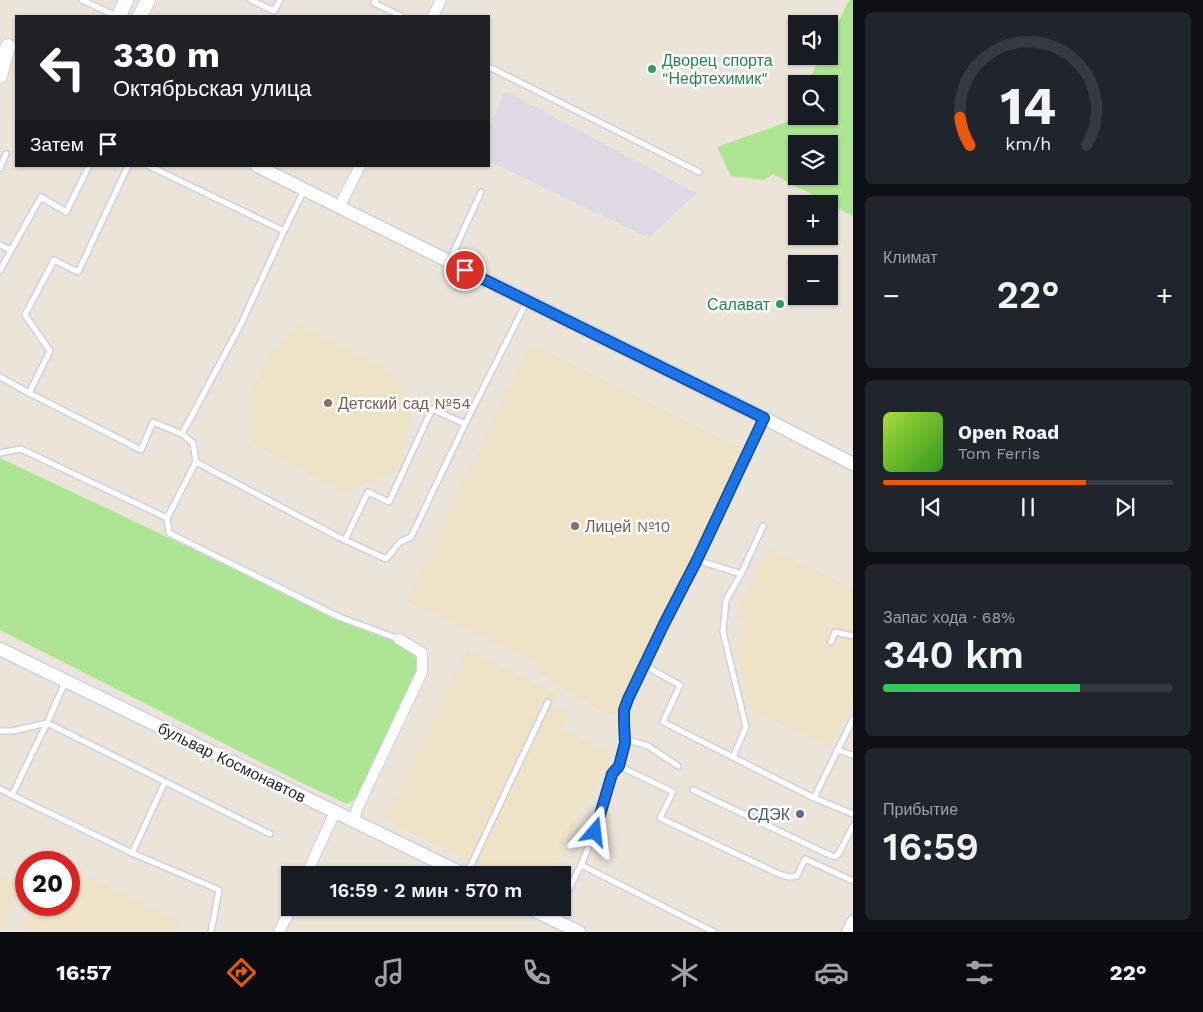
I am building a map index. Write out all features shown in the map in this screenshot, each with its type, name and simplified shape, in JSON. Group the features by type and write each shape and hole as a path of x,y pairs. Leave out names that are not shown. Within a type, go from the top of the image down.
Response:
{"main road":[{"path":"118,15 126,0"},
{"path":"140,15 148,0"},
{"path":"0,76 6,48"}],"street":[{"path":"434,15 441,0"},
{"path":"259,167 853,464"},
{"path":"339,207 359,167"},
{"path":"354,821 357,809 422,672 422,653 399,639"},
{"name":"бульвар Космонавтов","path":"0,649 446,866"},
{"path":"310,866 335,812"},
{"path":"279,932 287,916"},
{"path":"546,916 571,930"},
{"path":"848,932 853,922"}],"lane":[{"path":"82,0 116,15"},
{"path":"251,0 274,11 280,0"},
{"path":"376,0 374,3 399,15"},
{"path":"490,68 698,172"},
{"path":"0,168 6,154"},
{"path":"0,271 40,197 66,212 89,167"},
{"path":"29,394 50,351 25,315 54,260 78,272 128,167"},
{"path":"151,167 284,231"},
{"path":"182,434 241,324 304,190"},
{"path":"449,262 481,192"},
{"path":"0,245 11,250"},
{"path":"196,462 345,540 386,559 400,542 412,537 464,424 527,301"},
{"path":"0,377 29,394 141,450 153,422 182,434 193,443 196,462 166,518 169,533 339,617 399,639"},
{"path":"345,540 368,492 389,502 432,409 464,424"},
{"path":"571,885 595,832 612,774 619,766 625,743 624,710 628,699 697,560 764,418"},
{"path":"0,453 21,449 166,518"},
{"path":"733,757 746,727 723,632 726,600 741,574 763,526"},
{"path":"697,560 741,574"},
{"path":"831,642 835,632 853,636"},
{"path":"644,666 680,685 663,722 814,798 853,814"},
{"path":"12,795 65,681"},
{"path":"470,866 548,702"},
{"path":"814,798 853,719"},
{"path":"0,731 47,723 270,834"},
{"path":"625,740 648,746 678,766"},
{"path":"838,750 853,755"},
{"path":"619,766 673,792 660,818 779,874 789,877 797,876 805,859 853,881"},
{"path":"132,853 166,782"},
{"path":"0,789 132,853 219,890 211,932"},
{"path":"693,790 835,856 840,853 853,826"},
{"path":"581,865 714,932"},
{"path":"554,920 556,916"}],"shaded area":[{"path":"505,91 696,193 649,238 490,161 490,125"},
{"name":"Детский сад №54","path":"300,325 392,371 411,409 399,471 344,492 251,443 249,397 271,352"},
{"name":"Лицей №10","path":"531,344 744,450 618,713 608,714 550,682 551,679 536,671 539,663 407,601"},
{"path":"768,548 853,588 853,699 830,747 751,710 735,647 747,622 736,616"},
{"path":"468,650 557,694 552,705 568,713 561,728 610,752 607,760 610,762 606,769 603,768 592,790 596,792 592,800 588,799 554,866 479,866 385,820"},
{"path":"80,873 180,922 176,932 22,932 30,916 80,916"},
{"path":"0,876 15,884 15,901 0,932"}],"green space":[{"path":"849,0 853,0 853,216 838,208 838,195 813,195 794,185 838,185 838,135 788,135 788,182 773,174 764,180 731,176 717,147 788,120 788,125 838,125 838,75 812,75 816,65 838,65 838,23"},
{"path":"0,458 364,630 388,637 415,654 418,669 362,795 347,804 0,630"}],"place":[{"name":"Дворец спорта \"Нефтехимик\"","path":"652,69"},
{"name":"Салават","path":"780,304"},
{"name":"Детский сад №54","path":"328,403"},
{"name":"Лицей №10","path":"575,526"},
{"name":"СДЭК","path":"800,814"}],"route":[{"path":"465,270 764,418 697,560 628,699 624,710 625,743 619,766 612,774 595,832"}]}
